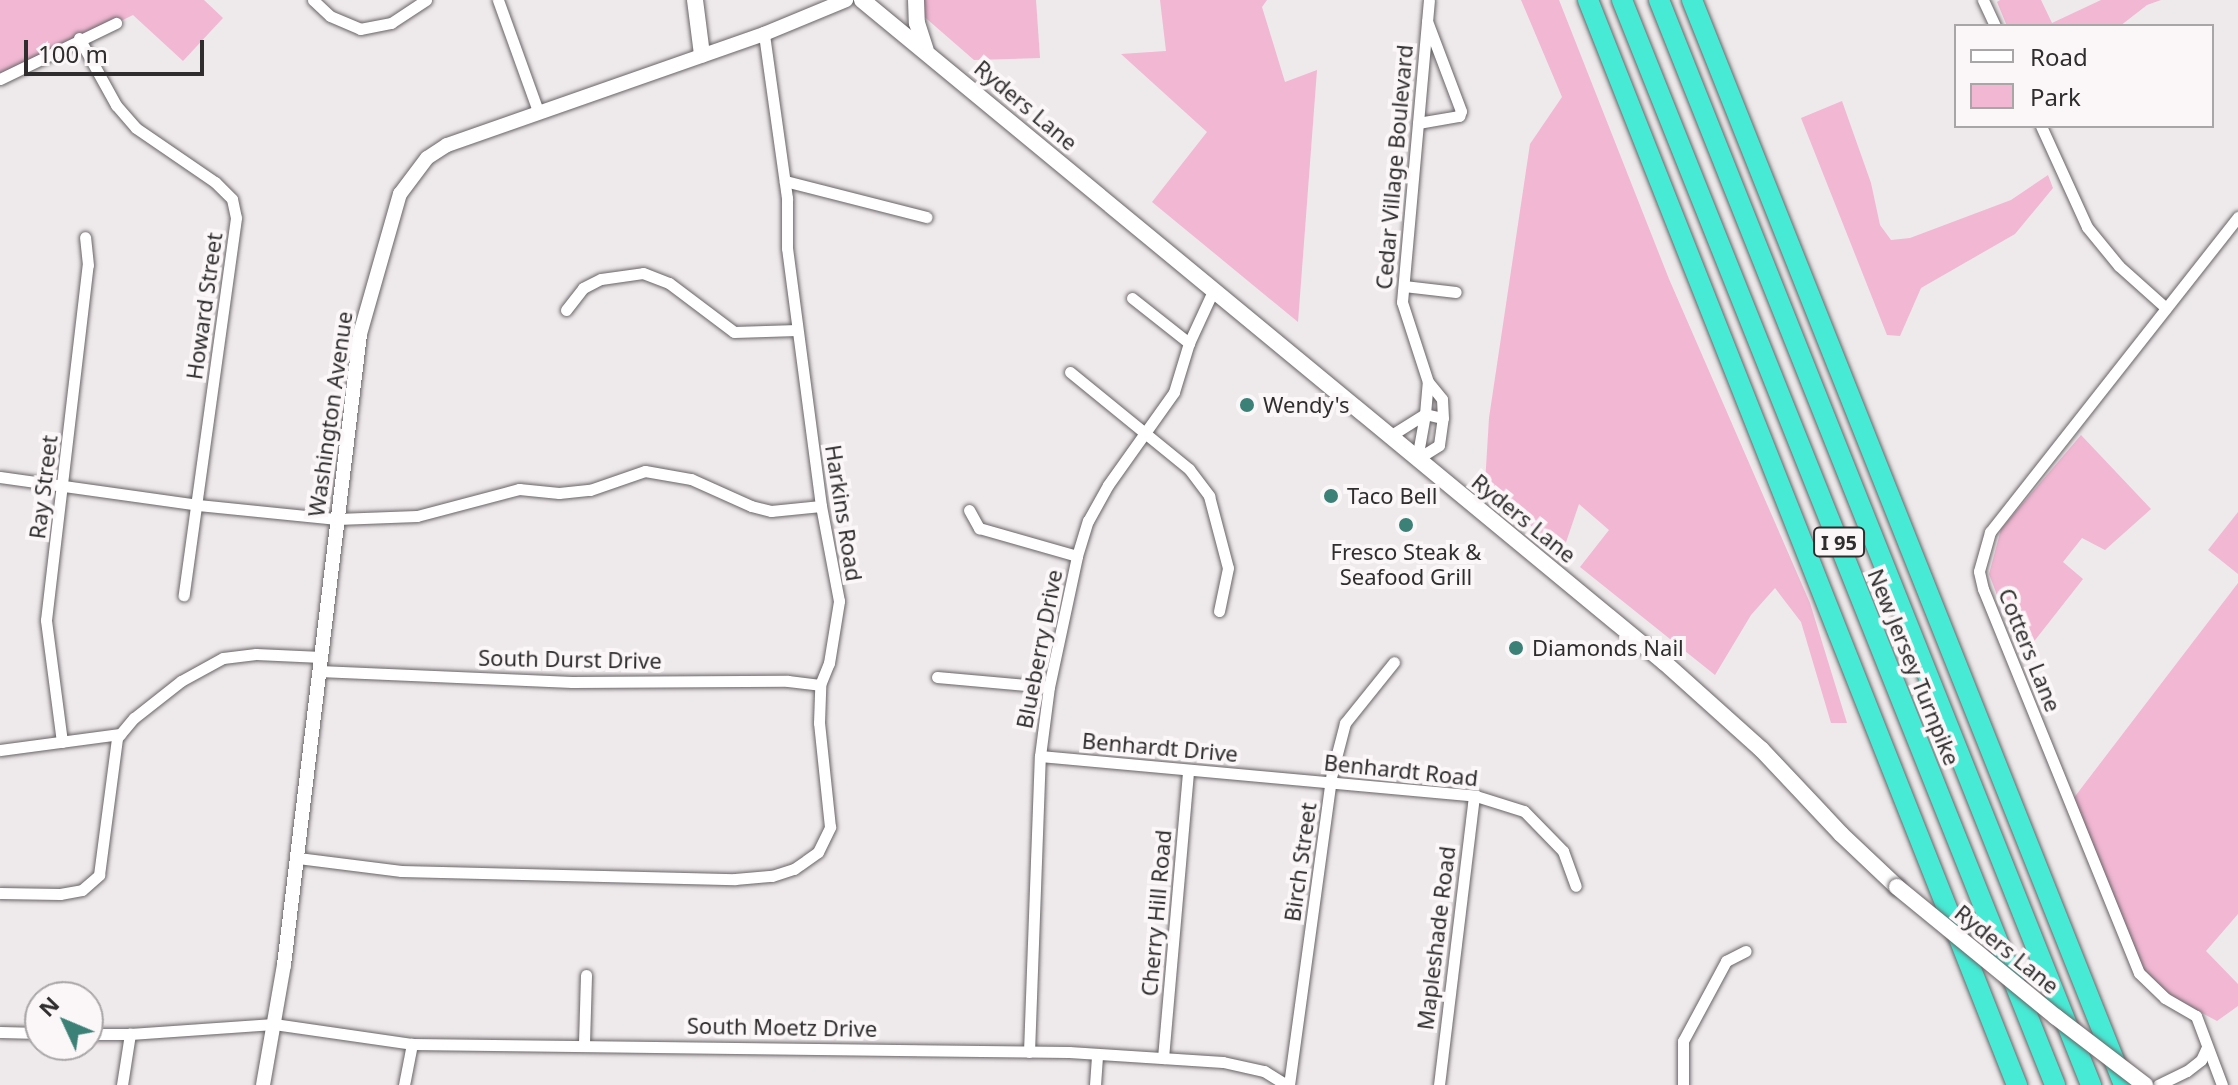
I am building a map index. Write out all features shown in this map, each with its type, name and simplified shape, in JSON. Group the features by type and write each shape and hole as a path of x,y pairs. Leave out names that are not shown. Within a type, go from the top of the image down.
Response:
{"highway":[{"name":"I 95","path":"1588,0 2017,1085"},
{"name":"New Jersey Turnpike","path":"1622,0 2055,1085"},
{"name":"New Jersey Turnpike","path":"1659,0 2091,1085"},
{"name":"New Jersey Turnpike","path":"1692,0 2124,1085"}],"main road":[{"path":"695,0 702,55"},
{"name":"Ryders Lane","path":"862,0 1724,714 1897,887 2145,1085"},
{"path":"916,0 917,23 927,51"}],"street":[{"path":"313,0 330,16 360,29 391,23 426,0"},
{"path":"498,0 538,111"},
{"name":"Washington Avenue","path":"263,1085 298,858 360,334 400,194 427,158 447,145 764,34 846,0"},
{"name":"Cedar Village Boulevard","path":"1429,0 1404,286 1405,315 1428,382 1442,399 1443,418"},
{"path":"1983,0 1994,24"},
{"path":"1418,123 1459,116 1461,111 1427,20"},
{"path":"0,79 79,38 116,23"},
{"name":"Harkins Road","path":"298,858 401,871 735,879 783,873 818,852 830,827 819,723 820,685 829,663 839,601 821,506 797,330 787,248 785,181 764,34"},
{"name":"Howard Street","path":"79,38 116,105 136,128 215,182 232,199 236,218 184,595"},
{"path":"2042,128 2087,227 2119,266 2166,308"},
{"path":"785,181 926,217"},
{"name":"Cotters Lane","path":"2222,1085 2196,1016 2165,998 2139,973 1983,589 1979,571 1990,532 2238,217"},
{"name":"Ray Street","path":"62,742 46,620 88,265 85,237"},
{"path":"566,310 583,288 601,279 643,273 669,283 734,332 797,330"},
{"path":"1404,286 1456,292"},
{"name":"Blueberry Drive","path":"1029,1052 1040,756 1049,687 1077,556 1095,509 1174,392 1189,343 1214,289"},
{"path":"1132,298 1189,343"},
{"path":"1070,372 1189,469 1209,496 1228,568 1219,611"},
{"name":"Cedar Village Boulevard","path":"1417,459 1428,382"},
{"path":"1390,436 1425,414 1443,418 1439,445 1417,459"},
{"path":"0,477 198,505 337,519 417,516 519,489 559,493 590,490 645,471 691,479 751,506 771,511 821,506"},
{"path":"969,510 979,528 1077,556"},
{"name":"South Durst Drive","path":"120,734 134,718 181,681 223,658 256,654 320,664 572,682 788,681 820,685"},
{"name":"Birch Street","path":"1288,1085 1331,783 1345,723 1394,662"},
{"path":"937,677 1049,687"},
{"path":"0,750 120,734 99,875 82,890 60,894 0,893"},
{"name":"Benhardt Drive","path":"1040,756 1275,778"},
{"name":"Cherry Hill Road","path":"1163,1058 1188,770"},
{"name":"Benhardt Road","path":"1275,778 1474,796 1524,811 1563,851 1576,886"},
{"name":"Mapleshade Road","path":"1439,1085 1474,796"},
{"path":"1683,1085 1683,1041 1726,961 1746,951"},
{"path":"584,1043 586,975"},
{"name":"South Moetz Drive","path":"104,1034 274,1024 412,1044 584,1043 1097,1054 1223,1062 1264,1071 1288,1085"},
{"path":"0,1032 24,1033"},
{"path":"122,1085 130,1034"},
{"path":"404,1085 412,1044"},
{"path":"2158,1085 2194,1066 2207,1047"},
{"path":"1095,1085 1097,1054"}],"green space":[{"path":"0,0 204,0 223,18 183,61 133,15 0,81"},
{"path":"924,0 1036,0 1040,58 974,60 920,13"},
{"path":"1160,0 1267,0 1262,7 1285,82 1317,70 1298,322 1152,202 1207,132 1121,54 1166,51"},
{"path":"1521,0 1559,0 1669,279 1810,603 1847,723 1831,723 1801,622 1775,588 1751,615 1715,675 1580,567 1609,530 1579,504 1562,554 1485,484 1489,418 1530,144 1562,97"},
{"path":"2041,0 2052,23 2101,0 2161,0 2147,5 2123,24 2006,24 1997,2"},
{"path":"1842,101 1871,183 1880,225 1891,240 1910,238 2011,200 2048,175 2053,188 2015,234 1921,288 1900,336 1887,335 1801,118"},
{"path":"2081,435 2151,509 2105,550 2082,538 2063,562 2083,579 2021,658 1989,574 2001,529"},
{"path":"2238,512 2238,574 2208,550"},
{"path":"2238,583 2238,914 2206,951 2238,984 2238,1006 2217,1021 2146,983 2073,799"}],"place":[{"name":"Wendy's","path":"1247,405"},
{"name":"Taco Bell","path":"1331,496"},
{"name":"Fresco Steak & Seafood Grill","path":"1406,525"},
{"name":"Diamonds Nail","path":"1516,648"}]}
